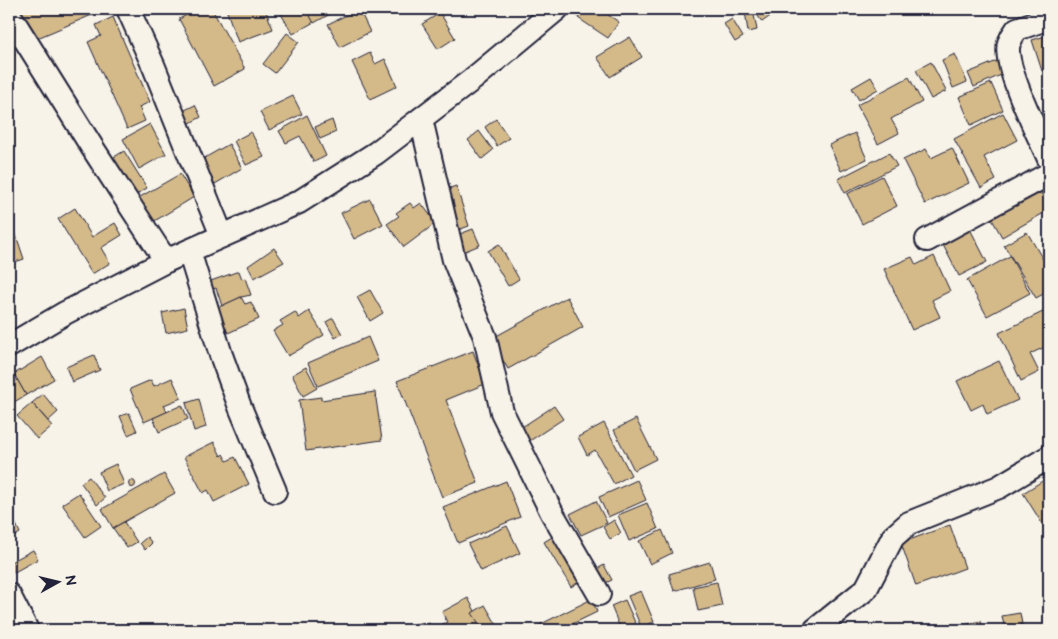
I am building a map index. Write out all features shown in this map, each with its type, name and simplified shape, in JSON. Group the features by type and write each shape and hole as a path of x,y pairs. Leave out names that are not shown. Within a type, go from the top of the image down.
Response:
{"street":[{"path":"128,9 154,67 222,236"},
{"path":"9,346 65,313 166,261 299,202 376,153 473,79 557,9"},
{"path":"9,14 166,261"},
{"path":"1049,18 1017,29 1009,44 1010,60 1019,90 1049,159"},
{"path":"421,119 454,260 485,337 502,412 552,513 599,594"},
{"path":"927,240 1049,174"},
{"path":"189,251 221,356 275,491"},
{"path":"815,630 866,589 893,537 910,523 999,487 1049,457"},
{"path":"9,595 26,630"}],"building":[{"path":"13,9 34,9 35,11 40,9 106,9 35,39"},
{"path":"198,9 212,9 245,69 214,86 179,19"},
{"path":"226,9 265,9 273,29 238,42"},
{"path":"278,9 306,9 314,22 293,34"},
{"path":"306,9 339,9 314,23"},
{"path":"359,9 370,32 340,47 328,24"},
{"path":"583,9 599,9 619,22 608,38 578,18"},
{"path":"762,9 773,9 776,12 762,22 756,13"},
{"path":"753,10 757,30 748,32 745,11"},
{"path":"440,13 455,38 438,49 422,24"},
{"path":"113,17 150,102 139,107 145,121 127,129 88,42 101,36 96,25"},
{"path":"732,19 743,37 735,42 724,24"},
{"path":"287,33 299,42 275,73 263,64"},
{"path":"1049,35 1049,68 1042,71 1032,40"},
{"path":"630,37 642,57 610,77 597,57"},
{"path":"9,43 15,55 9,58"},
{"path":"370,53 375,64 385,59 397,86 370,99 352,62"},
{"path":"955,54 967,82 953,88 942,60"},
{"path":"997,61 1003,74 974,87 968,73"},
{"path":"931,62 946,91 931,99 916,70"},
{"path":"871,77 878,89 859,100 852,88"},
{"path":"909,77 922,102 891,119 899,133 878,144 857,105"},
{"path":"991,83 1003,110 971,125 959,97"},
{"path":"293,96 302,114 269,130 260,112"},
{"path":"195,105 201,117 183,127 177,114"},
{"path":"1003,113 1017,140 984,157 996,180 981,188 954,139"},
{"path":"307,115 326,156 314,162 300,136 286,143 279,131"},
{"path":"1049,118 1049,135 1042,122"},
{"path":"496,119 509,138 497,146 485,127"},
{"path":"332,120 336,132 320,139 315,127"},
{"path":"150,124 166,154 139,169 123,139"},
{"path":"479,131 493,150 482,159 468,140"},
{"path":"251,132 264,157 246,165 234,141"},
{"path":"855,133 867,159 841,171 829,145"},
{"path":"229,144 242,168 215,184 201,160"},
{"path":"952,148 969,183 925,204 903,160 926,149 931,158"},
{"path":"124,151 147,188 131,198 109,160"},
{"path":"889,153 897,166 845,193 838,179"},
{"path":"180,174 194,197 148,225 133,201"},
{"path":"882,176 897,206 862,224 847,194"},
{"path":"456,186 469,226 455,231 442,191"},
{"path":"1037,186 1049,210 1002,237 989,214"},
{"path":"370,199 383,224 354,239 341,213"},
{"path":"410,203 414,208 421,203 436,223 404,247 387,224 399,216 396,213"},
{"path":"75,208 92,237 115,223 122,235 101,248 110,263 92,274 58,219"},
{"path":"473,229 480,245 458,254 452,237"},
{"path":"970,229 987,262 959,276 942,243"},
{"path":"1027,232 1049,270 1049,291 1036,298 1004,245"},
{"path":"16,235 24,259 9,264 9,238"},
{"path":"499,244 519,279 508,286 488,251"},
{"path":"274,248 284,262 254,278 248,266"},
{"path":"934,256 950,291 932,300 940,317 912,330 884,269 912,257 916,265"},
{"path":"1010,256 1030,293 987,316 967,280"},
{"path":"239,271 242,279 245,278 251,295 241,297 222,306 216,288 210,290 208,282"},
{"path":"370,290 383,313 370,321 357,297"},
{"path":"241,297 245,304 251,302 259,319 228,333 217,308"},
{"path":"567,297 583,327 508,369 491,339"},
{"path":"184,308 188,328 166,333 162,313"},
{"path":"1049,309 1049,345 1030,354 1039,372 1021,381 999,333"},
{"path":"309,311 324,335 288,356 273,331 283,325 280,321 295,312 299,318"},
{"path":"333,318 342,334 335,338 326,322"},
{"path":"368,337 378,361 318,386 308,363"},
{"path":"473,351 485,384 446,400 478,483 442,497 397,381"},
{"path":"94,355 100,370 72,382 66,367"},
{"path":"42,357 54,379 26,395 14,374"},
{"path":"999,361 1018,400 987,414 983,404 971,410 957,381"},
{"path":"306,367 317,388 303,396 292,375"},
{"path":"14,374 26,395 9,405 9,376"},
{"path":"172,378 181,398 164,405 167,412 144,422 130,389 151,380 154,386"},
{"path":"375,392 382,440 306,451 299,400 321,397 321,400"},
{"path":"43,394 58,412 48,421 32,403"},
{"path":"199,399 206,427 194,431 186,403"},
{"path":"32,403 52,426 37,439 17,416"},
{"path":"182,405 188,419 159,432 153,418"},
{"path":"554,406 563,419 528,442 519,429"},
{"path":"129,413 137,431 128,435 120,416"},
{"path":"636,419 656,459 634,470 614,430"},
{"path":"604,423 631,475 614,484 595,450 587,455 578,437"},
{"path":"214,442 221,456 223,454 227,461 235,457 249,484 214,502 208,490 203,493 184,457"},
{"path":"116,464 124,484 107,491 99,472"},
{"path":"164,474 175,493 113,528 102,509"},
{"path":"89,477 105,498 97,505 81,483"},
{"path":"1049,477 1049,533 1048,533 1023,493"},
{"path":"637,480 646,500 608,517 599,497"},
{"path":"132,481 135,484 132,487 129,484"},
{"path":"506,481 520,517 458,543 443,507"},
{"path":"79,493 101,526 85,537 62,504"},
{"path":"596,501 607,523 581,535 570,514"},
{"path":"647,503 658,529 629,541 618,515"},
{"path":"9,509 20,533 9,539"},
{"path":"614,520 621,533 610,539 603,527"},
{"path":"124,522 137,542 127,548 113,528"},
{"path":"950,525 965,568 916,586 901,543"},
{"path":"507,526 520,553 481,571 468,544"},
{"path":"662,530 672,553 650,564 639,541"},
{"path":"557,534 585,578 571,587 544,542"},
{"path":"147,537 152,543 145,550 140,543"},
{"path":"33,550 38,559 9,575 9,563"},
{"path":"710,562 715,579 674,591 669,574"},
{"path":"604,565 612,580 599,586 592,572"},
{"path":"717,582 722,606 698,611 693,587"},
{"path":"641,591 654,622 641,627 628,596"},
{"path":"468,598 482,624 470,630 441,630 439,626 447,622 442,612"},
{"path":"592,599 597,612 560,630 536,630 535,627"},
{"path":"625,600 638,629 636,630 621,630 611,606"},
{"path":"485,605 498,627 492,630 483,630 472,613"},
{"path":"1020,613 1023,630 1005,630 1002,616"},
{"path":"981,621 983,630 951,630 950,628"},
{"path":"421,622 423,626 429,623 432,630 416,630 414,626"}]}
